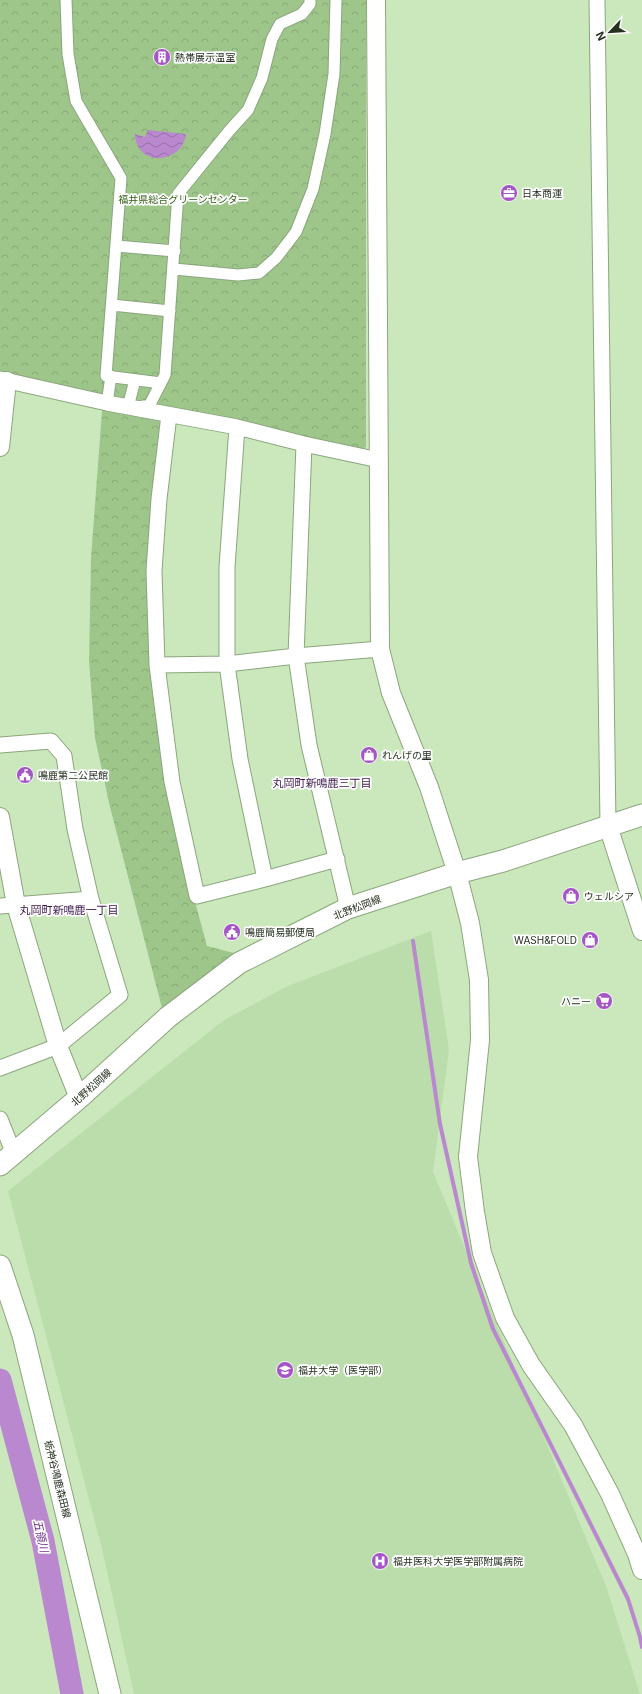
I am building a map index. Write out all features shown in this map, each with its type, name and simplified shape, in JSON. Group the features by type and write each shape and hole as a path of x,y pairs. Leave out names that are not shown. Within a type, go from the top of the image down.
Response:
{"main road":[{"name":"北野松岡線","path":"7,1160 79,1098 168,1017 239,963 348,908 457,873 503,861 642,815"},
{"name":"栃神谷鳴鹿森田線","path":"0,1266 23,1335 110,1694"}],"street":[{"path":"66,0 68,54 76,101 121,178 106,376 161,383"},
{"path":"135,409 143,406 149,406 165,376 174,269 178,194 248,110 262,78 272,39 280,24 302,14 310,4 310,0"},
{"path":"174,269 238,275 259,273 276,258 296,232 313,189 326,134 334,74 336,0"},
{"path":"376,0 380,649 391,692 429,787 457,873 470,923 479,980 480,1040 468,1157 474,1212 482,1253 505,1318 531,1365 573,1425 584,1445 610,1494 637,1554 642,1570"},
{"path":"597,0 608,826 642,931"},
{"path":"116,246 175,251"},
{"path":"112,305 170,311"},
{"path":"107,403 111,376"},
{"path":"0,447 4,380 169,416 237,427 304,444 379,460"},
{"path":"135,380 135,409"},
{"path":"169,416 159,499 154,571 157,665 172,782 197,896 337,859"},
{"path":"237,427 227,567 227,664 240,759 264,879"},
{"path":"304,444 296,656 309,745 348,908"},
{"path":"157,665 227,664 296,656 380,649"},
{"path":"0,745 52,741 64,756 75,829 91,899 120,995 58,1046 0,1068"},
{"path":"0,817 8,905 58,1046 79,1098"},
{"path":"8,905 91,899"},
{"path":"0,1119 7,1160"}],"shaded area":[{"name":"福井大学（医学部）","path":"431,931 449,1050 433,1172 606,1586 640,1694 134,1694 102,1549 8,1191 224,1020 288,986"}],"green space":[{"name":"福井県総合グリーンセンター","path":"0,0 366,0 366,447 361,451 161,411 148,547 152,692 164,771 178,839 207,946 234,953 162,1008 110,807 95,738 89,661 91,558 103,398 0,372"}],"water":[{"path":"148,130 186,134 183,144 177,151 169,156 160,158 151,157 143,153 137,145 135,134 145,137"}],"waterway":[{"path":"413,941 440,1124 471,1263 493,1329 628,1599 642,1647"},
{"name":"五領川","path":"0,1380 43,1541 72,1694"}],"place":[{"name":"熱帯展示温室","path":"162,57"},
{"name":"日本商運","path":"509,193"},
{"name":"れんげの里","path":"369,755"},
{"name":"鳴鹿第二公民館","path":"25,775"},
{"name":"ウェルシア","path":"571,896"},
{"name":"鳴鹿簡易郵便局","path":"232,932"},
{"name":"WASH&FOLD","path":"590,940"},
{"name":"ハニー","path":"604,1001"},
{"name":"福井大学（医学部）","path":"285,1370"},
{"name":"福井医科大学医学部附属病院","path":"380,1561"}],"district":[{"name":"丸岡町新鳴鹿三丁目","path":"322,783"},
{"name":"丸岡町新鳴鹿一丁目","path":"69,910"}]}
